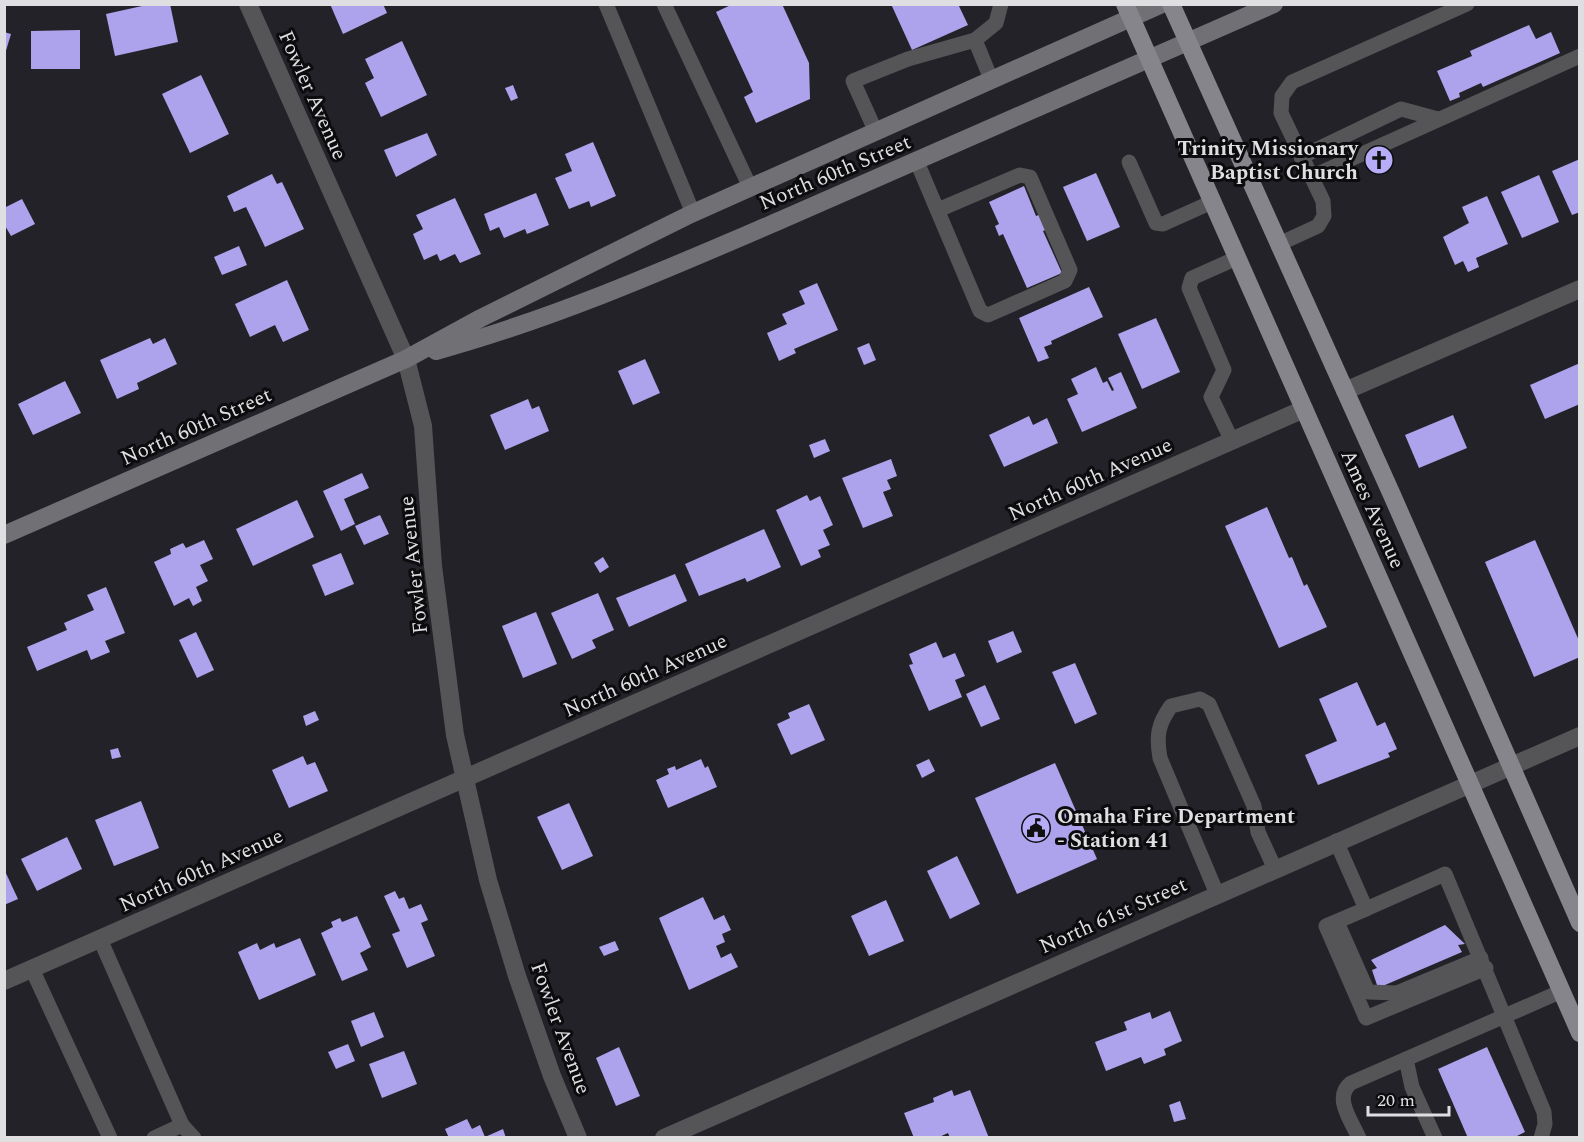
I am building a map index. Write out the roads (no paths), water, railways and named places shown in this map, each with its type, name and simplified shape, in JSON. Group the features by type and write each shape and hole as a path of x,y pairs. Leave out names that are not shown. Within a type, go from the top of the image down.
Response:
{"main road":[{"name":"North 60th Street","path":"4,535 406,359 480,318 693,213 991,79 1128,11 1162,4"},
{"name":"Ames Avenue","path":"1171,4 1580,924"},
{"name":"North 60th Street","path":"406,359 505,332 569,309 917,162 1274,4"},
{"name":"Ames Avenue","path":"1128,11 1580,1033"}],"street":[{"name":"Fowler Avenue","path":"248,4 406,359 423,426 433,566 455,735 488,880 517,976 552,1076 578,1137"},
{"path":"1345,391 1580,289"},
{"name":"North 60th Avenue","path":"4,981 1304,409"},
{"name":"North 61st Street","path":"664,1137 1470,782 1580,736"}],"lane":[{"path":"606,4 693,213"},
{"path":"664,4 750,187"},
{"path":"875,130 853,81 908,59 975,40 996,23 1001,4"},
{"path":"1279,244 1318,226 1324,216 1323,201 1281,113 1282,96 1292,82 1467,4"},
{"path":"975,40 991,79"},
{"path":"1311,177 1580,56"},
{"path":"1301,157 1401,109 1438,119"},
{"path":"917,162 980,311 988,315 1065,281 1070,270 1030,177 1020,175 938,210"},
{"path":"1129,162 1156,223 1163,224 1212,202"},
{"path":"1232,441 1211,397 1224,370 1189,288 1192,278 1237,258"},
{"path":"1217,894 1160,758 1156,737 1161,720 1171,706 1200,699 1209,704 1254,806 1258,832 1275,869"},
{"path":"1336,841 1366,909"},
{"path":"1483,963 1366,1018 1326,926 1445,874 1483,963 1505,1015 1544,1112 1545,1124 1541,1137"},
{"path":"1337,922 1368,992 1397,993 1483,963"},
{"path":"100,939 182,1125 194,1137"},
{"path":"32,969 110,1137"},
{"path":"1359,1137 1341,1097 1344,1089 1351,1083 1562,992"},
{"path":"1406,1059 1412,1087 1435,1137"},
{"path":"154,1137 182,1125"}],"place":[{"name":"Trinity Missionary Baptist Church","path":"1379,160"},
{"name":"Omaha Fire Department - Station 41","path":"1036,828"}]}
